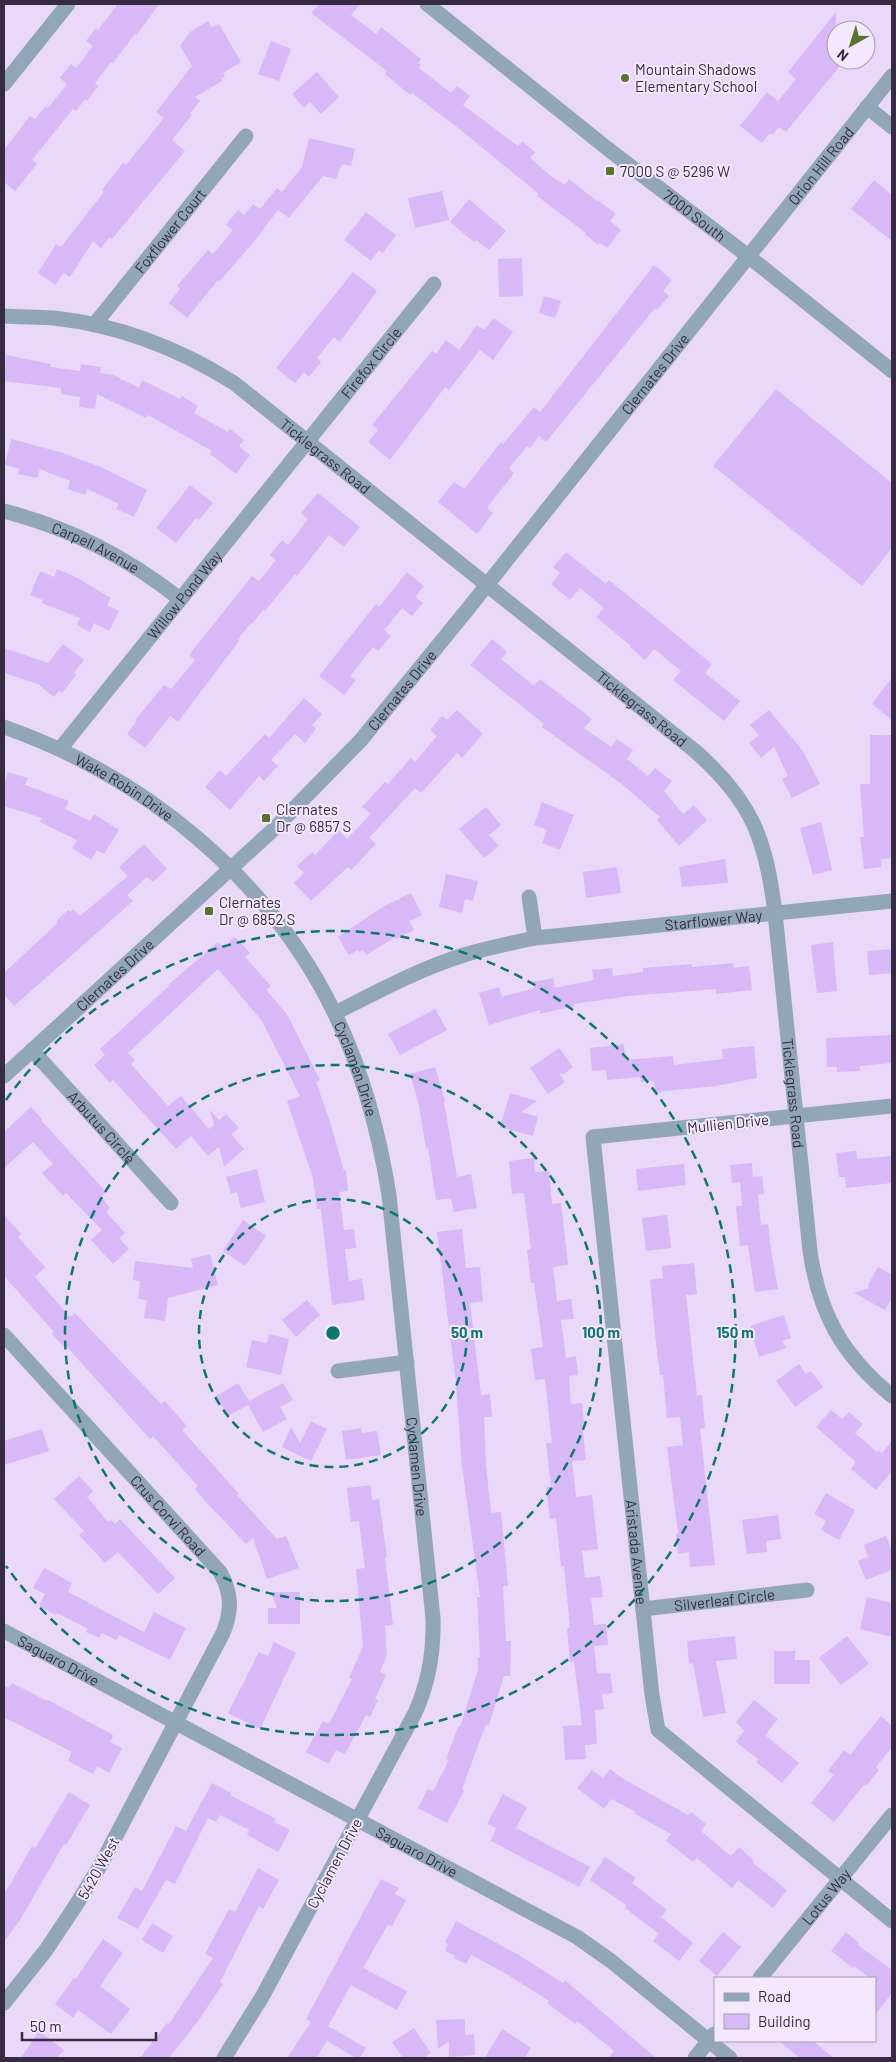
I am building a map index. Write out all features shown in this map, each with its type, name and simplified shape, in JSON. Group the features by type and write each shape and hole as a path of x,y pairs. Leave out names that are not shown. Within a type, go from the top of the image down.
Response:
{"street":[{"path":"4,84 68,4"},
{"name":"7000 South","path":"427,4 608,149 748,256 892,371"},
{"name":"Orion Hill Road","path":"748,256 892,76"},
{"path":"867,107 892,127"},
{"name":"Foxflower Court","path":"94,326 246,136"},
{"name":"Clernates Drive","path":"4,1076 305,799 361,740 748,256"},
{"name":"Firefox Circle","path":"307,440 434,284"},
{"name":"Ticklegrass Road","path":"4,316 54,318 146,339 196,360 234,383 695,751 728,783 753,822 762,843 768,865 775,913 810,1251 817,1289 823,1307 836,1333 852,1357 892,1396"},
{"name":"Willow Pond Way","path":"60,749 307,440"},
{"name":"Carpell Avenue","path":"4,511 31,518 88,540 145,572 180,599"},
{"name":"Wake Robin Drive","path":"4,727 60,749 105,772 147,798 177,820 230,869"},
{"name":"Cyclamen Drive","path":"224,2058 262,1997 414,1713 422,1696 432,1658 433,1618 407,1362 384,1163 369,1102 335,1013 294,945 256,896 230,869"},
{"path":"529,898 535,938"},
{"name":"Starflower Way","path":"335,1013 390,985 436,965 490,947 535,938 892,901"},
{"name":"Arbutus Circle","path":"32,1050 171,1203"},
{"name":"Mullien Drive","path":"593,1137 892,1106"},
{"name":"Aristada Avenue","path":"593,1137 652,1695 658,1730 892,1921"},
{"name":"Crus Corvi Road","path":"4,1336 205,1555 226,1582 231,1605 229,1619 175,1722"},
{"path":"338,1371 407,1362"},
{"name":"Silverleaf Circle","path":"643,1609 807,1590"},
{"name":"Saguaro Drive","path":"4,1631 577,1937 712,2038"},
{"name":"5420 West","path":"4,2003 46,1950 100,1866 175,1722"},
{"name":"Lotus Way","path":"761,1977 892,1815"},
{"path":"695,2058 712,2038"},
{"name":"Saguaro Drive","path":"716,2042 730,2058"}],"building":[{"path":"118,4 159,4 136,36 135,34 95,83 98,86 87,101 85,99 76,111 73,109 32,160 37,164 15,191 4,182 4,150 30,116 35,119 46,106 48,108 67,84 60,78 71,64 76,68 93,46 86,41 96,28 98,30"},
{"path":"319,4 360,4 351,15 376,34 381,27 421,59 418,63 421,65 419,68 451,93 457,86 470,96 463,105 518,146 522,141 535,152 530,158 552,177 565,185 569,179 616,214 610,221 621,230 607,248 600,243 598,245 586,233 537,196 539,194 462,131 412,93 410,95 385,74 387,71 311,13"},
{"path":"836,12 836,20 830,20"},
{"path":"208,21 212,28 219,24 241,62 223,73 225,76 221,78 222,81 195,97 200,101 190,113 192,115 172,140 185,151 112,239 110,237 101,248 93,241 70,277 63,273 56,285 38,273 56,244 61,247 104,192 102,190 123,163 126,165 164,118 156,112 192,66 180,46 190,32"},
{"path":"826,24 826,70 837,70 786,132 779,127 772,135 770,133 762,143 740,126 767,92 778,101 796,79 788,72"},
{"path":"271,41 291,49 279,81 258,74"},
{"path":"317,72 339,97 321,114 310,102 304,108 292,94"},
{"path":"309,138 355,149 351,166 342,164 336,179 323,176 289,218 278,210 252,244 219,282 218,280 187,318 169,303 180,289 177,286 208,250 213,254 233,230 226,225 238,210 244,215 253,204 260,209 277,188 282,192 302,167"},
{"path":"874,180 892,195 892,241 851,209"},
{"path":"442,191 449,220 415,228 408,198"},
{"path":"469,199 506,231 489,250 476,240 474,242 450,222"},
{"path":"366,212 396,235 383,253 379,250 371,261 344,240"},
{"path":"522,258 523,296 499,297 498,259"},
{"path":"654,265 672,280 663,291 669,296 657,310 655,308 546,442 539,436 530,448 527,446 509,468 514,473 487,508 493,513 477,534 438,502 454,482 464,489 501,442 503,444 534,407 540,412"},
{"path":"353,272 377,291 340,342 334,337 317,358 321,362 309,377 304,372 295,383 276,368"},
{"path":"544,296 561,301 555,318 539,313"},
{"path":"494,318 513,332 493,360 480,350 449,390 445,387 390,460 368,442 378,430 372,425 432,351 436,354 446,340 459,350 477,325 484,330"},
{"path":"6,355 51,364 50,367 80,371 81,364 101,367 100,373 113,375 139,388 142,380 180,399 182,396 198,406 194,413 228,432 230,429 244,440 239,446 250,455 236,474 210,454 212,451 148,415 146,418 97,394 95,409 79,407 80,397 61,394 61,388 4,381"},
{"path":"776,389 892,483 892,548 862,586 713,466"},
{"path":"11,439 60,452 101,467 147,490 134,517 116,509 119,504 87,489 85,495 68,489 70,481 40,469 37,478 18,474 20,469 5,465"},
{"path":"190,485 213,503 199,520 196,518 176,543 156,528"},
{"path":"318,493 360,527 344,547 329,535 297,576 295,574 265,611 263,610 237,640 239,641 178,722 170,716 145,748 127,734 137,721 135,720 164,685 171,689 195,660 189,655 252,576 259,581 276,560 270,555 282,540 288,545 308,519 301,513"},
{"path":"566,552 606,584 609,580 712,664 705,673 740,701 724,721 673,680 681,671 654,649 645,660 596,617 604,608 580,588 570,600 551,584 560,573 553,567"},
{"path":"57,569 74,576 111,598 107,605 119,611 109,631 94,623 90,632 77,625 80,618 42,603 43,600 30,595 40,571 54,577"},
{"path":"407,572 424,586 415,597 423,603 412,616 402,608 384,630 391,636 378,651 373,647 350,676 356,680 344,695 319,676 376,604 379,607"},
{"path":"492,639 507,652 501,659 534,686 540,679 592,719 584,728 611,747 617,739 633,750 627,759 648,776 655,768 672,781 664,791 683,814 694,805 707,820 679,846 657,820 660,817 623,785 542,727 544,724 470,665"},
{"path":"63,644 84,660 74,673 76,675 62,693 59,691 54,697 38,684 4,673 4,648 48,663"},
{"path":"892,677 892,720 872,704"},
{"path":"304,698 322,714 312,725 316,729 305,743 295,734 271,760 278,766 264,781 259,776 230,810 205,787 220,770 226,776 265,734 269,738"},
{"path":"457,710 483,734 462,758 457,753 421,793 415,788 369,838 376,844 351,870 348,867 311,901 294,883 304,873 297,866 312,852 315,855 339,830 347,839 371,814 362,807 385,782 388,784 411,758 415,762 437,736 430,730 442,716 447,720"},
{"path":"769,710 803,751 820,784 792,798 782,779 788,776 774,747 761,758 749,743 759,735 750,725"},
{"path":"870,735 892,735 892,858 881,859 882,867 864,869 860,837 864,837 860,784 870,784"},
{"path":"8,772 28,778 25,785 69,801 65,809 90,821 94,814 119,830 104,854 97,850 91,860 72,848 77,840 40,822 42,818 4,806 4,786"},
{"path":"542,802 574,815 560,850 542,843 547,830 534,825"},
{"path":"486,807 501,825 489,835 499,846 484,858 459,829"},
{"path":"821,822 832,870 813,875 800,828"},
{"path":"144,844 167,869 153,882 147,877 127,895 133,901 14,1006 4,994 4,973 48,932 68,910 70,912 73,909 80,916 128,876 119,867"},
{"path":"725,859 728,883 682,887 679,867"},
{"path":"617,867 621,893 586,898 583,872"},
{"path":"446,874 478,881 473,901 465,899 462,913 439,907"},
{"path":"411,893 422,915 409,921 414,930 396,939 395,937 366,955 363,950 359,952 358,950 349,955 338,937 381,908"},
{"path":"235,937 250,953 245,957 271,986 266,990 287,1014 320,1080 316,1082 344,1171 346,1171 348,1191 339,1192 344,1230 354,1229 356,1248 345,1249 349,1281 362,1279 365,1300 332,1305 321,1209 317,1209 313,1178 287,1101 300,1096 262,1021 218,969 128,1053 135,1060 131,1064 168,1106 181,1096 209,1129 214,1125 210,1110 219,1120 226,1114 239,1128 231,1134 244,1149 224,1167 219,1147 208,1156 191,1136 176,1149 113,1080 110,1083 94,1065 105,1055 100,1049 168,985 218,942 223,947"},
{"path":"833,942 837,991 817,993 811,945"},
{"path":"892,949 892,973 869,975 867,951"},
{"path":"733,963 734,968 749,966 752,990 716,994 716,989 629,996 574,1004 574,1006 540,1014 540,1010 489,1025 479,993 499,987 502,997 535,988 533,982 553,978 555,988 594,980 592,970 612,968 613,976 643,972 643,968 692,964 692,967"},
{"path":"435,1009 447,1030 400,1055 388,1034"},
{"path":"892,1035 892,1063 860,1066 860,1071 837,1072 837,1067 827,1067 826,1038"},
{"path":"624,1044 625,1060 673,1056 674,1065 723,1059 722,1049 754,1046 757,1078 716,1086 655,1092 654,1081 641,1082 640,1077 607,1080 606,1070 592,1071 590,1048"},
{"path":"559,1048 573,1067 564,1074 559,1074 565,1082 548,1094 530,1068"},
{"path":"435,1067 445,1101 457,1177 471,1174 477,1208 454,1212 451,1198 436,1200 428,1148 426,1149 419,1105 410,1074"},
{"path":"510,1093 537,1101 521,1112 538,1117 533,1136 500,1127"},
{"path":"31,1107 106,1192 101,1197 110,1208 106,1212 125,1233 119,1238 129,1249 113,1264 91,1240 102,1230 66,1193 63,1196 42,1173 53,1164 33,1142 4,1168 4,1132"},
{"path":"856,1151 857,1159 892,1156 892,1183 846,1188 845,1177 839,1177 836,1153"},
{"path":"534,1158 535,1172 549,1171 552,1204 561,1203 568,1265 553,1267 557,1301 571,1299 574,1319 561,1320 566,1358 576,1356 578,1375 569,1376 571,1404 582,1403 586,1460 572,1461 576,1497 592,1495 598,1549 582,1551 585,1578 600,1576 603,1597 591,1598 594,1625 606,1624 608,1645 594,1646 597,1674 610,1673 613,1693 602,1694 604,1709 595,1710 597,1744 585,1745 586,1759 565,1760 563,1726 582,1725 574,1661 570,1662 567,1628 570,1628 564,1566 561,1566 556,1518 550,1519 546,1487 551,1487 546,1443 552,1443 545,1379 535,1380 531,1349 543,1347 534,1283 531,1283 527,1250 531,1250 524,1193 512,1194 509,1161"},
{"path":"752,1163 753,1177 762,1176 764,1194 758,1195 761,1225 768,1224 778,1289 755,1292 748,1245 740,1246 736,1206 742,1206 740,1182 732,1183 730,1165"},
{"path":"684,1164 686,1185 638,1191 636,1169"},
{"path":"257,1169 265,1202 241,1208 237,1192 231,1194 226,1177"},
{"path":"4,1215 21,1234 18,1237 45,1267 35,1277 70,1317 75,1313 161,1404 165,1401 187,1426 182,1430 239,1494 237,1495 277,1539 286,1536 299,1568 267,1579 253,1538 246,1544 206,1502 195,1489 198,1486 153,1436 150,1439 66,1346 64,1347 52,1334 54,1332 4,1276"},
{"path":"667,1215 671,1248 646,1251 642,1218"},
{"path":"243,1220 266,1236 245,1266 223,1251"},
{"path":"462,1229 466,1268 480,1267 483,1301 470,1303 481,1395 490,1394 492,1417 484,1417 486,1464 491,1513 501,1512 508,1586 503,1586 506,1641 511,1641 510,1676 504,1676 489,1725 486,1724 462,1789 464,1791 447,1823 418,1808 428,1789 433,1791 449,1760 446,1759 458,1727 460,1727 478,1670 478,1657 480,1657 477,1597 480,1597 462,1466 456,1383 437,1232"},
{"path":"210,1254 218,1285 168,1298 165,1321 144,1318 147,1300 138,1299 140,1281 133,1280 135,1261 193,1268 191,1259"},
{"path":"694,1263 697,1294 686,1295 697,1396 702,1395 705,1428 700,1429 715,1565 690,1567 689,1552 678,1554 676,1534 678,1533 667,1447 683,1445 680,1417 667,1418 663,1375 660,1375 656,1344 650,1280 663,1278 662,1266"},
{"path":"878,1267 892,1275 892,1297 885,1310 854,1293 869,1288 868,1285"},
{"path":"307,1300 320,1315 296,1337 282,1320"},
{"path":"784,1315 791,1338 782,1341 787,1348 759,1357 750,1326"},
{"path":"269,1334 289,1339 281,1375 246,1367 252,1340 267,1343"},
{"path":"799,1364 806,1374 811,1371 823,1387 795,1407 776,1381"},
{"path":"238,1383 249,1401 283,1383 293,1400 280,1407 287,1419 263,1432 248,1405 228,1416 216,1396"},
{"path":"831,1410 842,1419 849,1412 863,1424 855,1433 877,1452 878,1450 882,1453 892,1441 892,1471 876,1490 851,1469 856,1462 816,1427"},
{"path":"311,1421 327,1429 311,1461 282,1447 291,1427 300,1443"},
{"path":"361,1428 362,1433 377,1431 381,1455 346,1460 342,1431"},
{"path":"42,1429 49,1451 4,1465 4,1441"},
{"path":"79,1476 93,1491 87,1497 108,1522 111,1520 115,1524 120,1519 175,1578 158,1594 118,1552 105,1563 79,1535 84,1531 54,1499"},
{"path":"371,1485 372,1500 379,1499 387,1557 385,1558 393,1625 385,1626 387,1655 380,1672 386,1675 375,1699 378,1700 370,1717 366,1715 345,1754 336,1750 329,1764 306,1752 323,1721 329,1724 352,1679 349,1678 363,1647 356,1569 365,1568 359,1521 351,1522 347,1488"},
{"path":"826,1493 855,1510 839,1540 821,1530 826,1521 814,1514"},
{"path":"778,1515 781,1539 766,1541 767,1552 747,1554 742,1520"},
{"path":"886,1536 892,1552 892,1570 866,1580 858,1561 868,1557 864,1545"},
{"path":"44,1568 72,1583 68,1592 144,1632 154,1612 186,1628 170,1660 119,1635 116,1640 102,1633 99,1638 86,1632 88,1629 39,1606 45,1594 33,1588"},
{"path":"271,1592 300,1592 300,1624 268,1624 268,1608 277,1608"},
{"path":"867,1597 892,1603 892,1637 860,1629"},
{"path":"735,1636 737,1659 716,1661 726,1713 703,1717 693,1663 689,1664 687,1641"},
{"path":"847,1636 869,1664 841,1685 819,1658"},
{"path":"274,1642 296,1653 260,1729 228,1713 259,1652 268,1656"},
{"path":"774,1651 795,1651 795,1660 810,1660 810,1684 774,1684"},
{"path":"12,1683 113,1735 110,1742 122,1748 109,1773 97,1766 93,1774 68,1761 72,1752 4,1717 4,1685 9,1688"},
{"path":"754,1700 778,1719 765,1735 799,1763 782,1783 756,1762 758,1759 736,1742 744,1731 736,1722"},
{"path":"881,1716 892,1726 892,1747 876,1767 879,1770 866,1786 862,1787 834,1822 811,1803 834,1775 828,1771 844,1750 850,1755"},
{"path":"610,1769 622,1778 688,1815 691,1812 706,1824 701,1831 731,1856 739,1847 754,1861 753,1863 787,1890 773,1908 738,1880 732,1888 697,1858 693,1862 666,1841 671,1834 635,1814 636,1812 611,1799 604,1809 577,1788 592,1770 603,1778"},
{"path":"212,1783 231,1793 230,1795 276,1819 274,1822 290,1830 278,1852 247,1835 249,1830 220,1815 216,1822 208,1818 175,1884 166,1880 138,1929 117,1918 135,1887 142,1891 176,1826 186,1831"},
{"path":"69,1792 90,1805 66,1845 64,1844 20,1920 4,1942 4,1895 32,1846 35,1848"},
{"path":"503,1794 527,1807 516,1828 590,1867 579,1887 491,1841 496,1828 487,1824"},
{"path":"605,1857 636,1878 632,1883 667,1910 661,1917 693,1943 679,1961 653,1941 659,1934 625,1908 626,1905 590,1880"},
{"path":"258,1868 279,1880 263,1909 259,1906 220,1982 223,1984 198,2021 169,2058 140,2058 167,2023 169,2024 213,1958 205,1954 229,1909 235,1912"},
{"path":"381,1879 399,1888 395,1894 406,1900 392,1926 388,1924 363,1968 407,1991 397,2010 351,1985 328,2026 366,2048 360,2058 356,2058 327,2041 316,2058 287,2058 311,2022 306,2019"},
{"path":"456,1921 517,1954 563,1983 565,1980 656,2058 608,2058 614,2051 577,2021 575,2024 547,2003 549,2001 505,1973 471,1955 466,1964 454,1958 455,1956 445,1951 448,1944 445,1942"},
{"path":"152,1923 173,1936 163,1953 142,1940"},
{"path":"723,1932 741,1947 717,1976 699,1961"},
{"path":"846,1932 859,1943 858,1945 892,1970 892,1993 876,2014 876,1977 869,1977 855,1966 853,1968 831,1951"},
{"path":"103,1939 123,1953 100,1986 130,2009 111,2034 78,2010 73,2018 55,2004 74,1978 76,1979"},
{"path":"465,2019 465,2035 474,2034 475,2055 449,2057 449,2041 438,2049 436,2020"},
{"path":"414,2028 431,2053 423,2058 403,2058 392,2042"},
{"path":"502,2029 531,2048 525,2058 485,2058"},
{"path":"39,2031 64,2050 57,2058 21,2058"},
{"path":"780,2042 814,2042 834,2058 800,2058"}],"place":[{"name":"Mountain Shadows Elementary School","path":"625,78"},
{"name":"7000 S @ 5296 W","path":"610,171"},
{"name":"Clernates Dr @ 6857 S","path":"266,818"},
{"name":"Clernates Dr @ 6852 S","path":"209,911"}]}
